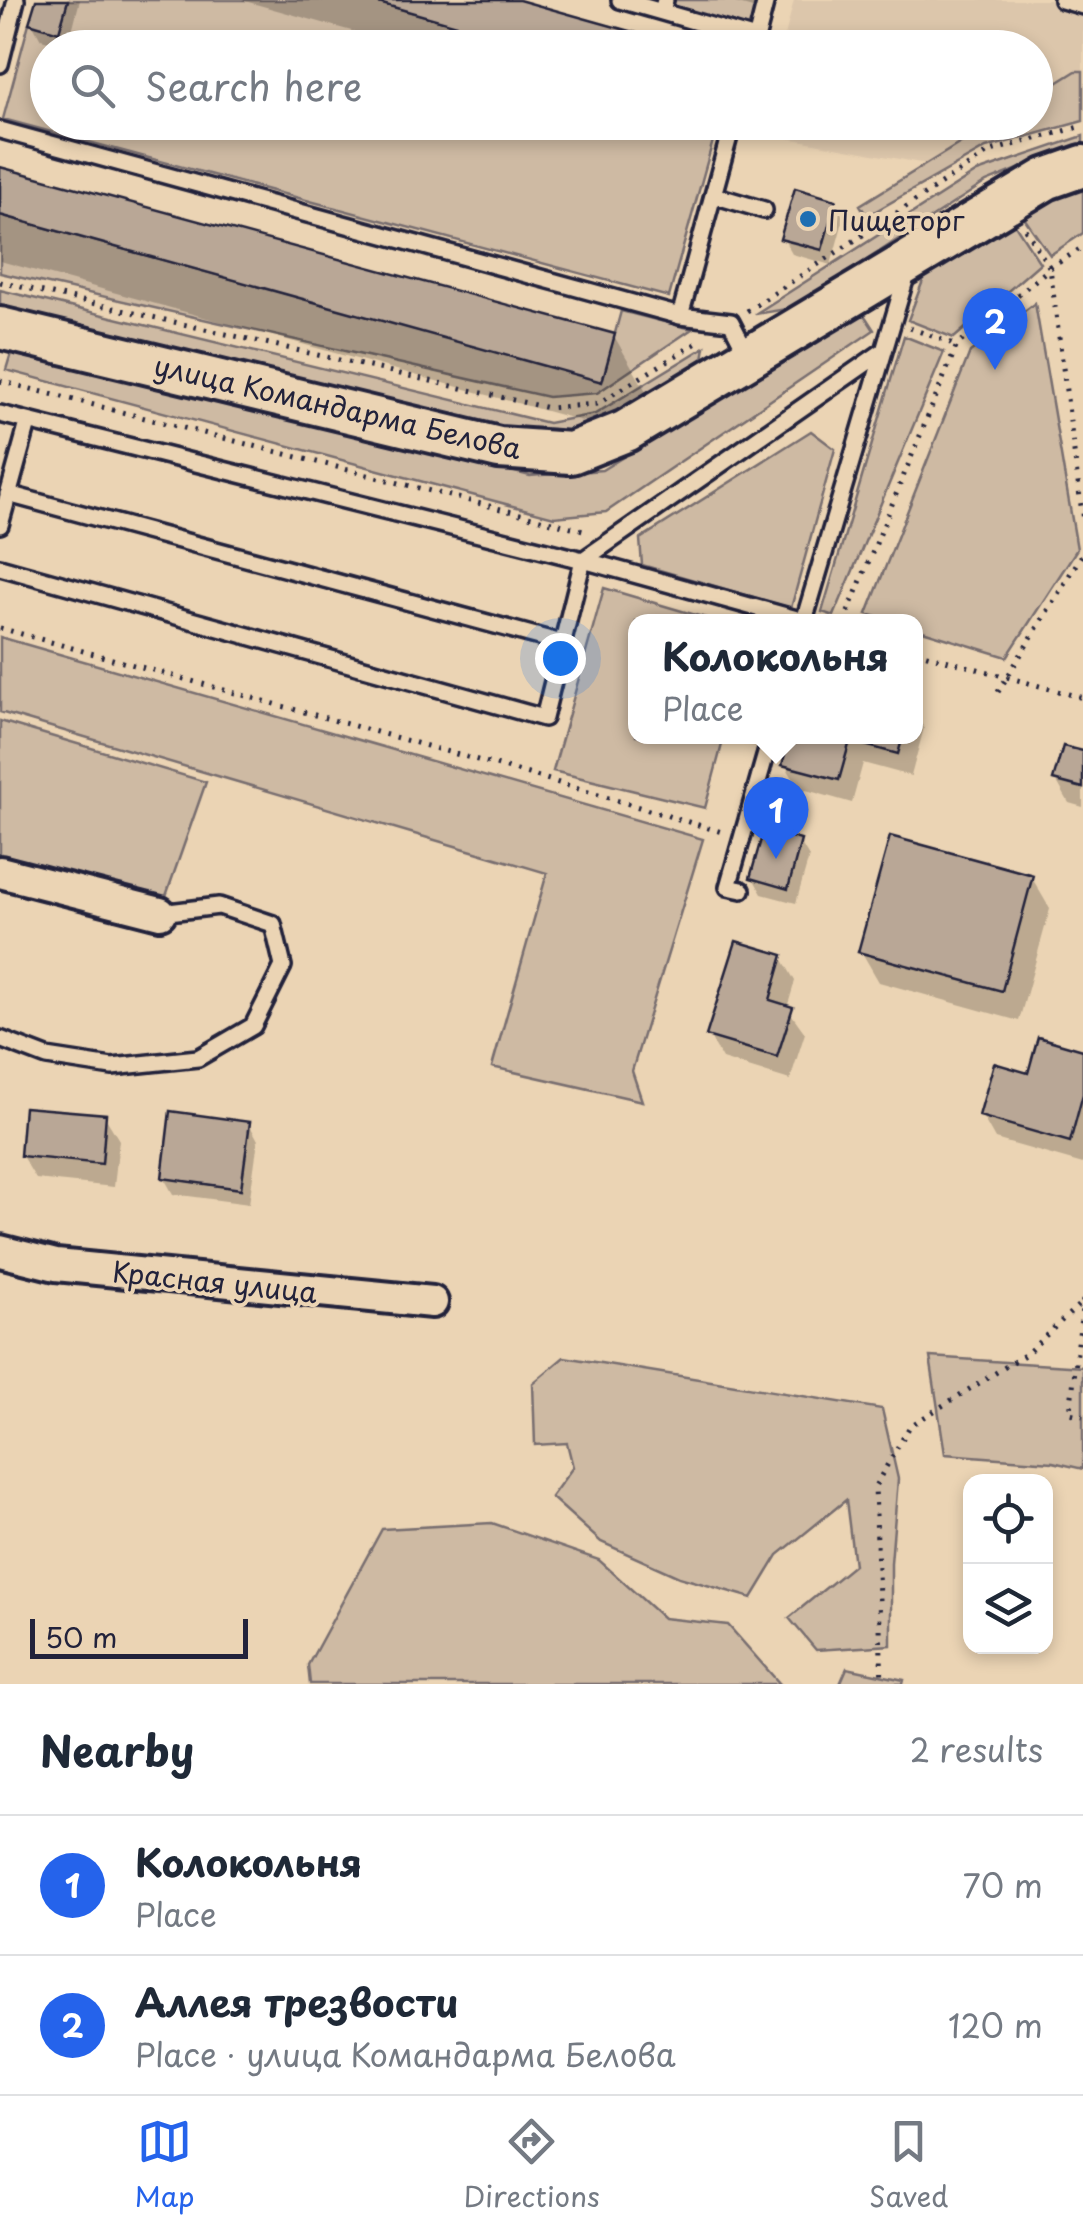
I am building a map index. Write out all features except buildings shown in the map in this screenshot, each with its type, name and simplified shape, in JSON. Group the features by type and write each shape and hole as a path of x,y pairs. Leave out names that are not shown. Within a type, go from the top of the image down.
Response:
{"main road":[{"name":"улица Командарма Белова","path":"0,328 499,448 571,453 626,432 1046,179 1083,166"}],"street":[{"path":"0,872 160,913"},
{"name":"Красная улица","path":"0,1251 56,1265 432,1302"}],"lane":[{"path":"0,64 16,0"},
{"path":"620,0 663,6 723,30"},
{"path":"758,30 766,0"},
{"path":"1062,0 1083,6"},
{"path":"0,130 30,138"},
{"path":"37,140 680,316 731,322 749,357"},
{"path":"680,316 728,140"},
{"path":"713,196 764,210"},
{"path":"806,614 910,261"},
{"path":"0,567 544,718 583,560 882,352"},
{"path":"0,414 583,560 779,614"},
{"path":"0,525 28,423"},
{"path":"8,494 562,643"},
{"path":"742,890 728,886 769,744"},
{"path":"0,1039 47,1057 112,1067 198,1058 253,1026 284,966 273,924 218,906 160,913"}],"path":[{"path":"1024,227 1050,268 1083,522"},
{"path":"847,614 957,345 1050,268 1083,247"},
{"path":"893,322 957,345"},
{"path":"0,381 614,538"},
{"path":"998,692 1083,553"},
{"path":"0,628 539,777 742,838"},
{"path":"923,654 1083,698"},
{"path":"1083,1300 1070,1413 1083,1416"},
{"path":"882,1684 875,1486 910,1426 1026,1354 1083,1300"}],"shaded area":[{"path":"68,0 368,0 477,30 59,30"},
{"path":"645,0 759,0 752,30"},
{"path":"794,0 1083,0 1083,71 1076,71 1053,85 1053,30 786,30"},
{"path":"29,23 55,30 30,30 30,126 3,119"},
{"path":"1076,71 1083,71 1083,121 1053,129 1053,85"},
{"path":"1083,136 1083,143 986,182 793,308 755,314 977,172"},
{"path":"82,140 713,140 669,297"},
{"path":"798,140 965,140 926,164"},
{"path":"965,140 1015,140 986,148 867,216 860,205"},
{"path":"1083,181 1083,233 1050,255 1022,215"},
{"path":"0,215 602,381 621,311 692,329 597,393 548,397 0,273"},
{"path":"1010,217 1040,263 954,338 908,320 924,278 943,256"},
{"path":"0,290 548,423 595,414 705,347 702,365 626,411 570,432 517,432 0,307"},
{"path":"1035,303 1077,549 1007,657 923,631 923,614 867,614 970,352"},
{"path":"861,310 874,330 606,512 554,517 6,370 14,343 530,476 602,470"},
{"path":"904,336 944,352 835,614 822,612"},
{"path":"811,431 835,449 791,608 642,565 640,539"},
{"path":"604,588 692,614 628,614 628,744 722,744 705,808 553,771"},
{"path":"0,637 703,839 632,1071 642,1101 492,1067 547,873 0,712"},
{"path":"0,721 206,782 160,913 0,872"},
{"path":"564,1357 882,1409 898,1479 891,1563 891,1645 816,1650 789,1618 854,1565 846,1500 778,1555 752,1598 679,1577 601,1542 551,1497 573,1467 567,1443 535,1445 533,1383"},
{"path":"930,1357 1083,1367 1083,1469 1053,1462 945,1454"},
{"path":"492,1523 599,1560 663,1618 728,1625 780,1684 310,1684 308,1665 382,1529"},
{"path":"847,1668 904,1680 903,1684 840,1684"}],"place":[{"name":"Пищеторг","path":"808,219"},
{"name":"Аллея трезвости","path":"995,370"},
{"name":"Колокольня","path":"776,859"}]}
